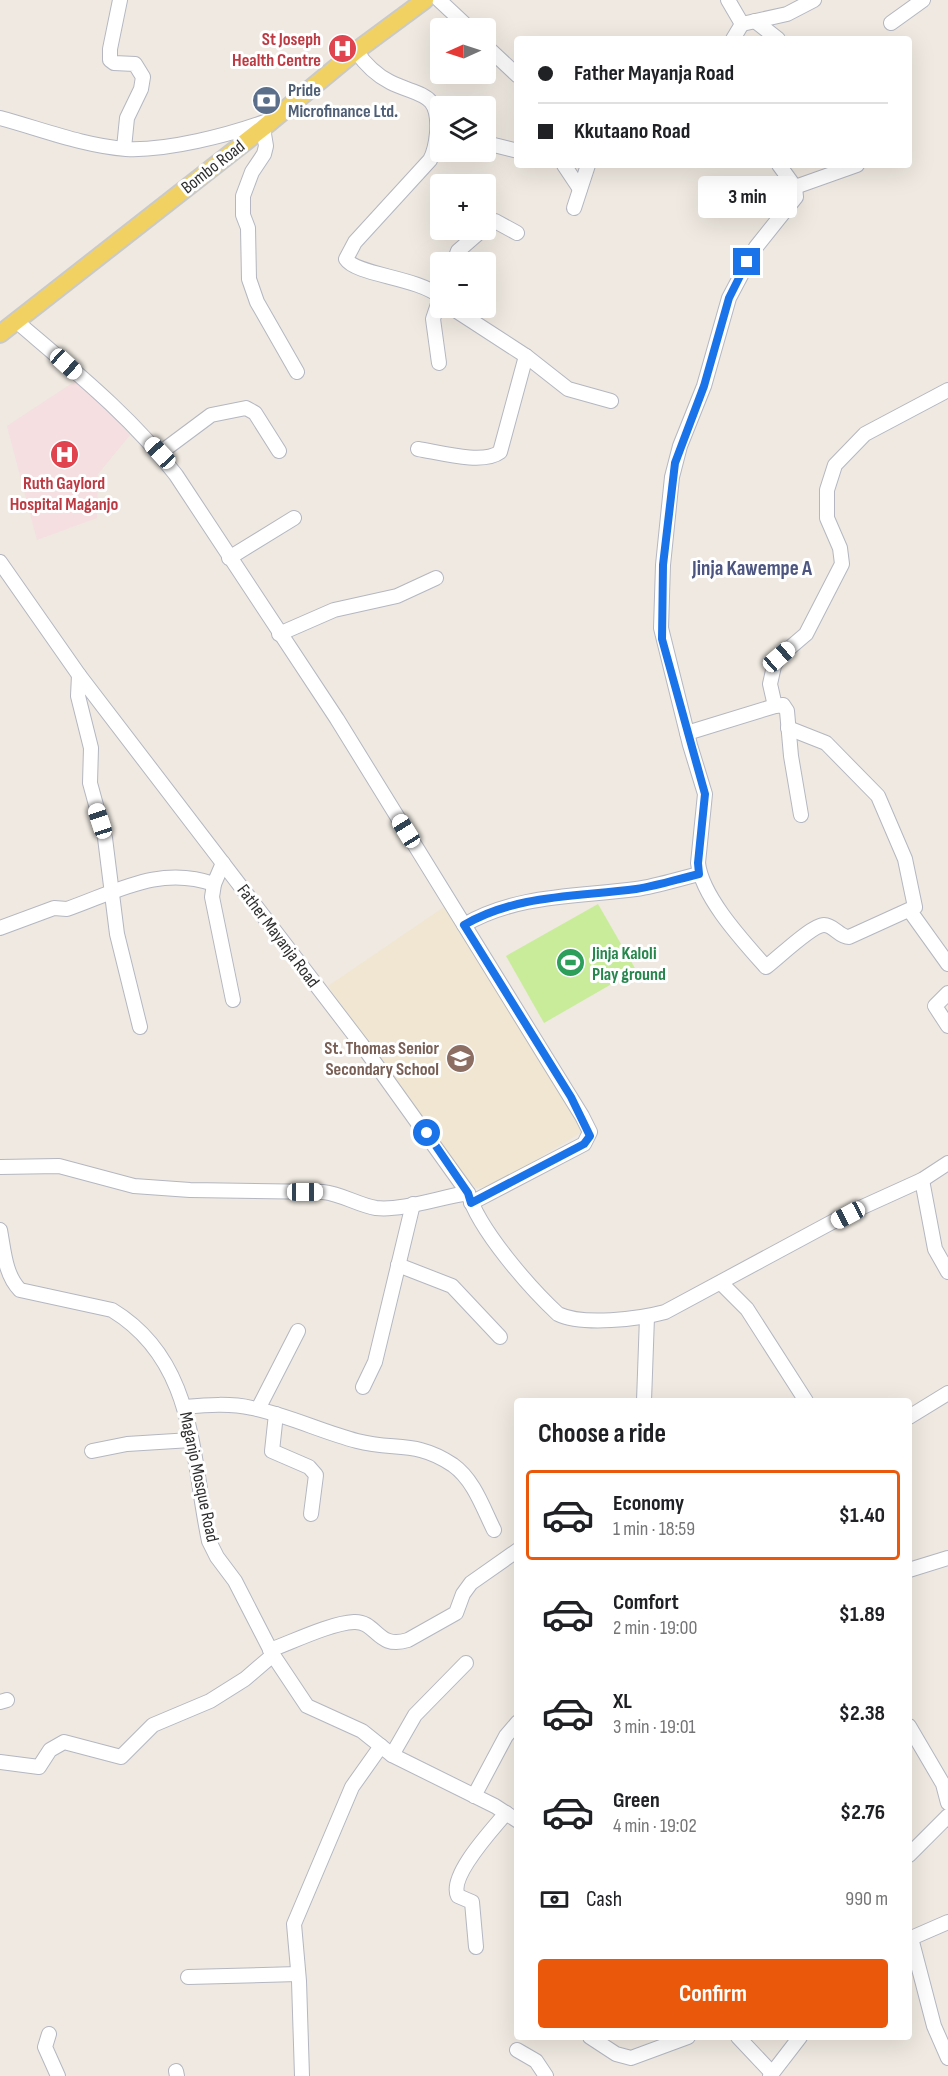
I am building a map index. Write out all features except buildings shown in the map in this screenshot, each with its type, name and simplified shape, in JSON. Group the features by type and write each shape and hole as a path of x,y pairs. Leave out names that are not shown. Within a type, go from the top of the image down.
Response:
{"main road":[{"name":"Bombo Road","path":"0,334 267,124 416,3"}],"street":[{"path":"120,0 110,49 110,60 114,63 135,64 143,77 141,89 127,118 124,148"},
{"path":"439,0 458,18"},
{"path":"736,36 748,22 788,14 814,0"},
{"path":"891,23 923,0"},
{"path":"735,3 748,22 773,36"},
{"path":"356,51 377,74 390,82 420,93 430,100"},
{"path":"496,55 514,72"},
{"path":"0,118 124,148 184,143 267,124 264,154 252,172 243,196 243,214 248,228 248,269 257,302 297,372"},
{"path":"496,146 514,150"},
{"path":"430,160 355,242 346,260 348,263 373,273 424,285 430,289"},
{"path":"566,168 580,189"},
{"path":"574,208 587,168"},
{"path":"781,168 795,188 793,202 756,247 729,298 704,386 680,446 674,470 663,565 661,628 705,794 698,863 699,874 726,918 766,967 817,926 825,925 843,937 849,937 910,911 915,903 905,859 878,796 826,743 788,728"},
{"path":"795,188 849,168"},
{"path":"496,222 517,233"},
{"path":"458,252 471,240"},
{"path":"433,318 439,363"},
{"path":"467,318 526,356 568,389 611,401"},
{"path":"0,1167 59,1166 134,1186 190,1190 323,1192 342,1195 376,1208 470,1198 543,1167 584,1144 590,1132 337,720 160,453 117,409 16,321"},
{"path":"418,449 478,458 493,457 500,452 526,356"},
{"path":"775,706 770,684 774,666 779,657 806,634 842,564 840,548 827,518 827,489 835,465 865,434 948,390"},
{"path":"160,453 200,420 224,411 246,408 255,413 279,451"},
{"path":"229,558 294,518"},
{"name":"Father Mayanja Road","path":"0,562 80,675 406,1104 470,1198 497,1244 558,1314 577,1319 647,1317 665,1312 848,1215 922,1180 948,1163"},
{"path":"279,634 334,610 397,596 436,578"},
{"path":"80,675 78,696 92,748 90,783 105,838 117,934 140,1027"},
{"path":"687,733 775,706 786,708 801,815"},
{"path":"223,863 214,884 212,897 233,1000"},
{"path":"464,925 483,914 530,901 566,895 637,889 699,874"},
{"path":"0,928 54,908 67,909 144,880 169,876 192,876 214,884"},
{"path":"910,911 948,964"},
{"path":"948,993 935,1006 948,1026"},
{"path":"922,1180 935,1249 948,1272"},
{"path":"363,1387 375,1362 413,1204"},
{"name":"Maganjo Mosque Road","path":"0,1230 9,1272 13,1283 20,1290 112,1310 125,1318 166,1363 184,1407 209,1541 217,1557 235,1581 271,1653 307,1706 362,1731 386,1750 512,1817"},
{"path":"398,1265 452,1286 500,1337"},
{"path":"722,1283 747,1309 804,1398"},
{"path":"644,1398 647,1317"},
{"path":"258,1409 298,1331"},
{"path":"912,1415 948,1393"},
{"path":"184,1407 219,1405 258,1409 358,1442 415,1447 439,1457 464,1475 494,1530"},
{"path":"276,1414 272,1451 309,1467 316,1475 311,1514"},
{"path":"92,1451 127,1443 191,1440"},
{"path":"0,1762 39,1767 50,1750 64,1742 121,1757 153,1725 210,1701 245,1679 271,1653 307,1635 355,1622 365,1625 386,1642 400,1643 408,1640 456,1613 463,1594 471,1583 514,1553"},
{"path":"912,1569 948,1558"},
{"path":"302,2076 294,1924 296,1913 352,1787 415,1715 466,1663"},
{"path":"474,1796 506,1736 514,1727"},
{"path":"912,1731 943,1784 948,1803"},
{"path":"912,1852 948,1816"},
{"path":"476,1947 472,1902 458,1896 457,1890 468,1860 512,1817"},
{"path":"912,1938 948,1922"},
{"path":"912,1946 934,2026 948,2058"},
{"path":"188,1977 298,1974"},
{"path":"49,2034 45,2047 58,2076"},
{"path":"595,2040 616,2054 631,2058 680,2040"},
{"path":"741,2040 771,2075 798,2040"},
{"path":"517,2050 536,2061 546,2076"}],"shaded area":[{"name":"Ruth Gaylord Hospital Maganjo","path":"74,382 95,395 130,435 98,474 97,518 37,540 7,426"},
{"name":"St. Thomas Senior Secondary School","path":"444,907 587,1129 492,1186 476,1188 459,1171 328,986"}],"green space":[{"name":"Jinja Kaloli Play ground","path":"598,904 636,970 544,1023 506,956"}],"place":[{"name":"St Joseph Health Centre","path":"342,49"},
{"name":"Pride Microfinance Ltd.","path":"267,100"},
{"name":"Ruth Gaylord Hospital Maganjo","path":"64,454"},
{"name":"Jinja Kaloli Play ground","path":"571,963"},
{"name":"St. Thomas Senior Secondary School","path":"460,1058"}],"district":[{"name":"Jinja Kawempe A","path":"752,568"}],"route":[{"path":"427,1133 468,1193 471,1203 584,1144 590,1136 571,1097 464,925 483,914 530,901 566,895 637,889 699,874 698,863 705,794 662,639 663,565 675,463 704,386 729,298 747,262"}]}
